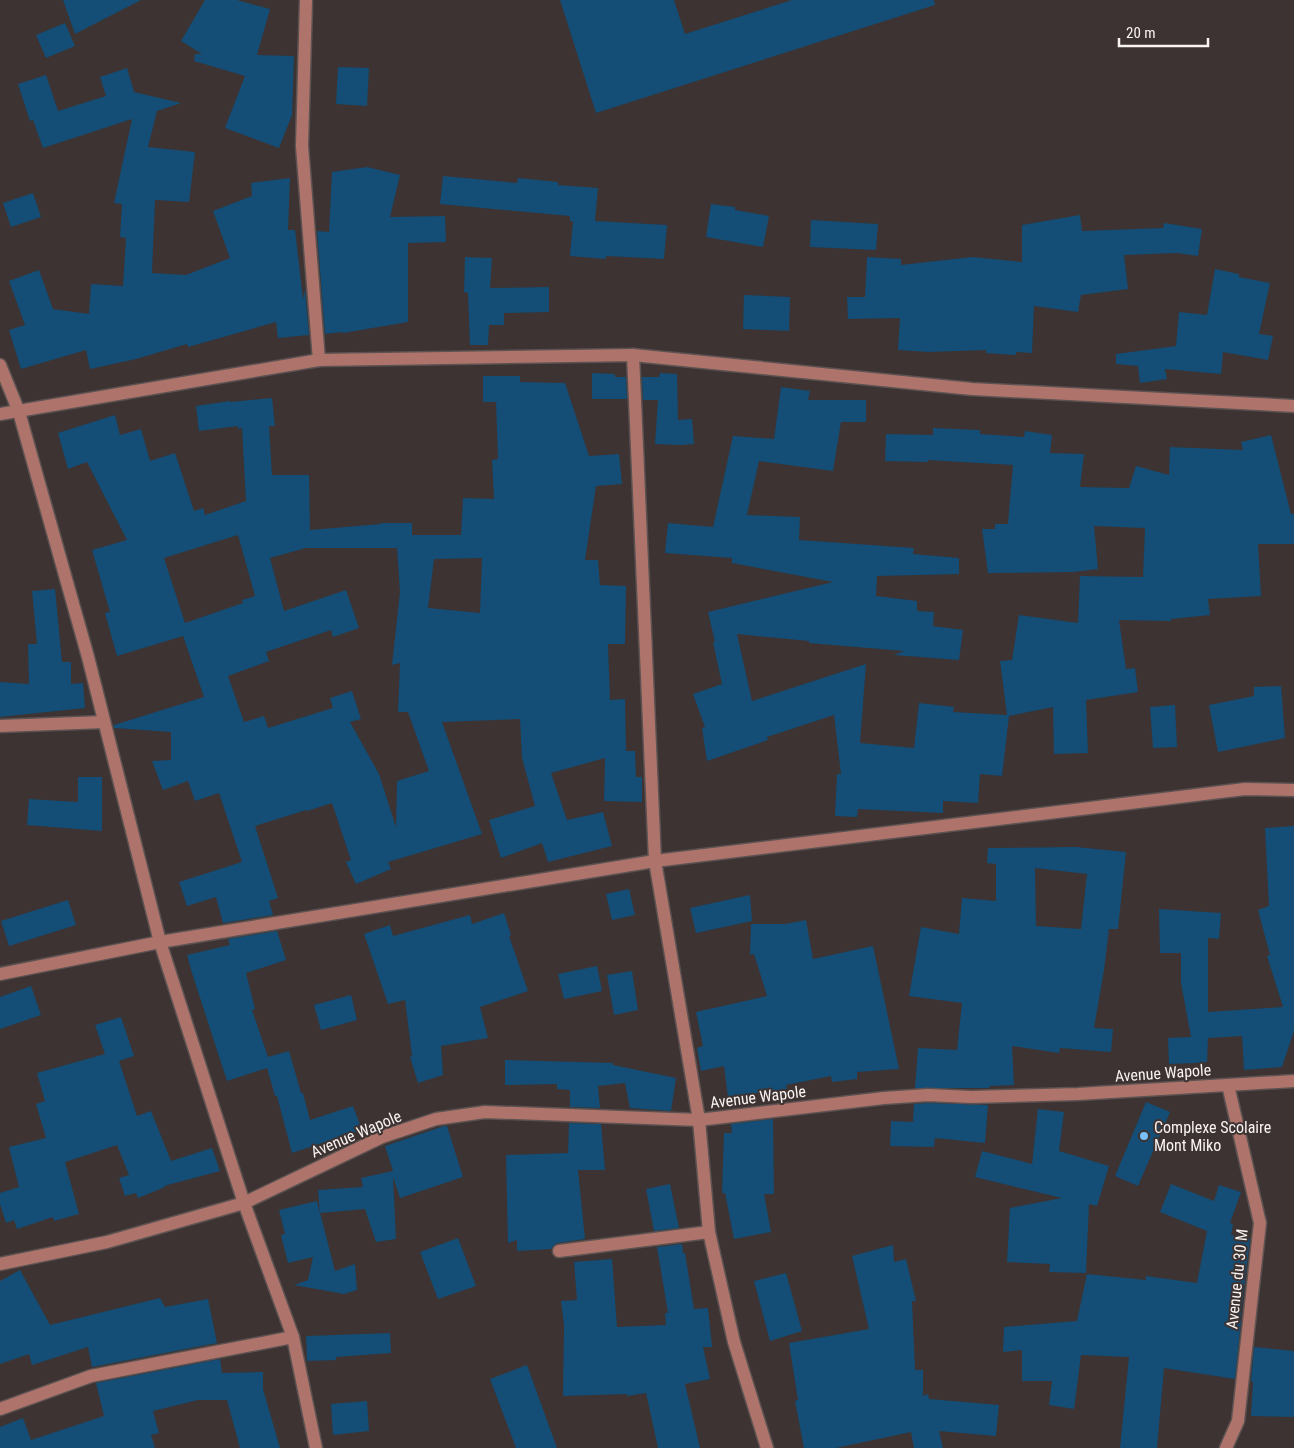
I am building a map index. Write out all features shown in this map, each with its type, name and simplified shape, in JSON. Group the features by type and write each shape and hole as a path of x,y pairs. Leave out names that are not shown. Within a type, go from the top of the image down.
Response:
{"street":[{"path":"306,0 302,146 319,360"},
{"path":"633,355 655,861 699,1120 709,1232 734,1342 767,1448"},
{"path":"0,414 319,360 633,355 972,389 1294,406"},
{"path":"0,365 19,412 88,657 160,942 244,1203 293,1337 316,1448"},
{"path":"0,726 104,722"},
{"path":"0,974 160,942 655,861 1245,789 1294,790"},
{"name":"Avenue Wapole","path":"0,1264 107,1242 244,1203 382,1137 436,1119 485,1112 699,1120 884,1098 928,1095 1078,1094 1294,1081"},
{"name":"Avenue du 30 M","path":"1226,1448 1238,1421 1260,1223 1228,1085"},
{"path":"559,1251 709,1232"},
{"path":"0,1409 91,1376 293,1337"}],"building":[{"path":"63,0 141,0 75,34"},
{"path":"205,0 237,0 270,9 257,55 294,56 292,115 279,148 225,128 245,76 194,61 195,54 202,54 181,41"},
{"path":"560,0 674,0 685,34 792,0 934,0 935,5 596,113"},
{"path":"65,23 75,46 46,58 36,35"},
{"path":"338,67 369,68 367,106 336,104"},
{"path":"127,68 134,92 181,103 157,111 148,147 195,152 189,202 155,200 152,273 186,275 230,258 213,211 252,196 251,183 290,178 288,230 295,230 303,299 305,289 309,335 278,338 276,322 188,347 187,344 136,359 90,369 86,350 21,369 9,330 25,325 9,281 39,270 53,309 89,314 91,284 123,286 126,238 120,237 122,204 114,203 132,119 43,148 33,120 30,121 18,84 46,75 58,111 106,96 100,77"},
{"path":"367,167 400,175 390,217 445,216 446,242 408,243 408,322 343,333 325,334 317,231 329,232 332,172"},
{"path":"443,176 517,183 518,178 558,182 558,185 598,188 595,221 667,225 664,259 606,256 606,259 570,256 573,221 570,221 570,216 440,204"},
{"path":"33,193 41,217 11,227 3,203"},
{"path":"711,204 735,207 735,210 769,216 763,247 706,237"},
{"path":"1080,215 1082,231 1163,228 1164,223 1202,229 1198,256 1177,253 1124,255 1128,289 1081,295 1078,312 1034,306 1032,353 1016,352 1016,355 986,353 986,350 929,352 898,350 900,318 848,319 847,297 865,297 867,257 901,259 901,265 972,257 1022,262 1022,225"},
{"path":"811,220 878,224 876,250 810,247"},
{"path":"465,257 492,258 490,288 549,287 549,312 504,313 504,325 489,325 488,345 470,345 468,293 464,292"},
{"path":"1215,269 1239,274 1239,277 1270,283 1259,334 1273,336 1268,360 1223,352 1221,374 1165,369 1167,379 1140,383 1138,366 1116,364 1116,354 1176,346 1179,312 1207,315"},
{"path":"744,295 790,297 789,331 743,329"},
{"path":"592,373 615,374 615,377 626,377 627,399 592,399"},
{"path":"660,373 677,374 678,420 692,419 694,444 655,444 658,400 643,400 642,377 659,377"},
{"path":"483,376 520,376 520,382 565,383 589,456 619,454 622,484 596,486 585,560 598,560 600,585 626,586 625,644 608,644 610,700 625,699 626,751 635,751 636,777 642,777 642,802 604,801 605,758 551,773 567,820 603,812 612,846 548,862 542,843 501,858 489,820 535,806 522,758 520,719 442,722 482,834 388,862 391,869 356,884 346,862 351,860 332,803 255,826 278,898 269,901 273,915 223,923 216,897 187,906 179,882 242,862 219,793 195,801 188,781 163,790 152,761 171,760 171,732 114,728 114,725 204,697 183,636 117,656 105,613 110,612 92,550 127,540 87,462 68,469 58,433 115,415 120,435 141,429 150,461 175,453 194,511 203,508 205,515 246,501 242,428 238,429 238,426 199,431 196,406 272,398 275,426 269,426 272,475 309,475 310,530 381,523 412,523 412,535 461,535 463,498 494,499 492,460 498,459 496,402 483,402","holes":["238,535 255,596 242,600 243,603 185,623 164,558","306,548 397,548 400,592 392,665 400,663 398,712 408,712 429,771 397,781 396,827 379,774 350,722 361,719 352,691 330,698 333,708 268,728 264,716 244,722 228,676 269,661 266,652 331,630 333,637 359,628 346,590 284,611 270,558","482,558 480,613 428,608 434,559"]},
{"path":"781,387 810,391 808,400 866,400 866,422 841,422 833,471 759,461 747,515 800,517 799,540 914,548 913,554 959,558 959,574 877,576 876,596 917,601 917,611 934,612 933,626 963,630 959,660 894,655 904,651 809,643 809,641 737,634 752,701 866,664 860,743 914,748 919,703 954,707 953,712 1007,715 1000,661 1012,660 1019,615 1078,623 1080,576 1143,577 1145,528 1094,526 1098,569 1073,572 988,573 982,529 995,529 995,524 1008,524 1013,465 928,460 928,462 885,461 886,434 933,435 933,428 980,430 980,434 1024,437 1025,431 1052,435 1050,453 1084,454 1080,487 1129,488 1136,466 1169,475 1170,447 1243,450 1241,442 1271,435 1291,514 1294,514 1294,544 1258,544 1261,596 1208,599 1210,615 1171,619 1171,621 1119,620 1126,669 1135,668 1138,692 1086,700 1088,753 1054,754 1053,707 1009,716 1002,776 980,774 978,803 943,801 943,813 858,809 857,817 835,816 837,774 841,774 834,715 767,737 768,740 707,761 702,728 705,727 693,694 722,684 708,612 833,582 732,563 732,558 665,553 668,523 713,527 733,436 774,439"},
{"path":"55,589 62,662 71,662 71,684 83,683 85,708 0,717 0,682 29,684 28,644 37,644 32,591"},
{"path":"1281,686 1285,738 1218,752 1209,705 1254,696 1254,687"},
{"path":"1175,705 1177,747 1153,748 1150,707"},
{"path":"78,777 102,777 102,831 27,825 29,799 78,802"},
{"path":"1294,826 1294,1031 1282,1067 1244,1070 1242,1036 1208,1038 1207,1062 1169,1064 1168,1038 1191,1037 1181,983 1181,953 1160,953 1159,909 1221,913 1219,939 1208,938 1208,1012 1283,1007 1267,956 1270,955 1258,910 1269,906 1265,828"},
{"path":"1076,847 1126,852 1118,929 1109,929 1094,1028 1113,1029 1111,1052 1060,1048 1059,1053 1012,1046 1014,1085 990,1086 989,1088 915,1088 918,1048 957,1050 962,1003 909,996 921,927 959,934 962,898 996,901 996,864 987,863 988,848","holes":["1035,868 1087,874 1081,929 1036,926"]},
{"path":"629,889 635,915 612,920 606,894"},
{"path":"750,895 752,921 696,933 690,908"},
{"path":"68,900 76,925 9,946 1,921"},
{"path":"504,913 511,935 509,936 528,991 480,1007 488,1038 441,1046 443,1075 418,1083 410,1057 412,1056 405,1000 388,1004 364,934 390,925 393,936 470,915 472,924"},
{"path":"806,920 813,959 873,946 899,1069 857,1072 857,1079 832,1082 831,1076 786,1085 787,1089 728,1097 724,1066 701,1071 697,1048 703,1046 696,1012 767,996 754,954 750,955 751,924 785,924"},
{"path":"277,931 286,960 246,973 255,1009 252,1010 268,1057 289,1051 310,1120 353,1106 362,1130 292,1153 277,1096 275,1096 267,1068 227,1081 187,955 230,945 228,939"},
{"path":"597,966 602,991 564,999 558,974"},
{"path":"632,971 638,1010 614,1015 607,975"},
{"path":"31,986 41,1015 0,1029 0,997"},
{"path":"351,995 357,1020 321,1030 314,1005"},
{"path":"121,1017 134,1056 119,1061 137,1116 151,1111 171,1161 212,1148 220,1171 164,1186 138,1198 136,1193 125,1196 119,1178 129,1175 117,1145 65,1162 79,1214 54,1221 53,1217 17,1229 14,1220 6,1223 0,1204 0,1193 19,1187 9,1147 46,1138 36,1104 45,1101 37,1073 105,1054 95,1025"},
{"path":"505,1060 613,1063 613,1065 676,1078 671,1111 630,1108 625,1083 598,1086 600,1108 570,1107 570,1090 557,1089 557,1084 505,1085"},
{"path":"1146,1102 1170,1112 1138,1186 1115,1176"},
{"path":"914,1104 988,1105 985,1143 935,1138 934,1147 890,1146 891,1121 913,1122"},
{"path":"1038,1109 1064,1112 1059,1151 1109,1166 1097,1206 1089,1204 1086,1273 1049,1272 1050,1264 1007,1262 1010,1208 1062,1198 975,1177 982,1151 1032,1164"},
{"path":"773,1119 774,1194 764,1194 771,1232 734,1239 725,1193 722,1193 724,1133 732,1133 731,1124"},
{"path":"569,1123 601,1124 605,1170 578,1170 585,1239 558,1243 551,1249 517,1251 517,1240 508,1243 506,1155 568,1153"},
{"path":"447,1126 463,1177 400,1198 393,1177 396,1239 376,1242 365,1209 320,1213 318,1190 363,1187 361,1178 393,1171 385,1146"},
{"path":"670,1184 679,1228 654,1231 646,1189"},
{"path":"1171,1184 1214,1201 1219,1185 1241,1192 1230,1223 1233,1224 1231,1235 1250,1239 1235,1379 1164,1368 1157,1448 1120,1448 1129,1357 1081,1355 1074,1409 1049,1405 1052,1381 1022,1381 1022,1350 1003,1352 1004,1327 1077,1321 1087,1274 1146,1280 1146,1276 1197,1283 1207,1231 1160,1212"},
{"path":"317,1201 335,1271 355,1264 357,1290 344,1294 294,1285 308,1280 313,1257 288,1263 281,1235 285,1234 279,1210"},
{"path":"458,1238 476,1286 438,1299 420,1252"},
{"path":"682,1244 694,1309 708,1308 712,1347 703,1347 710,1379 685,1384 700,1448 658,1448 646,1393 627,1396 627,1394 563,1396 564,1325 561,1301 577,1300 574,1262 612,1259 617,1327 666,1325 665,1313 668,1313 657,1247"},
{"path":"893,1245 894,1262 906,1259 916,1301 912,1301 915,1370 923,1370 923,1396 928,1394 929,1399 999,1405 996,1436 939,1431 943,1448 914,1448 911,1432 836,1448 804,1448 795,1401 798,1400 789,1343 869,1329 852,1256"},
{"path":"20,1270 50,1325 160,1298 165,1307 208,1299 217,1343 92,1367 88,1347 32,1365 29,1354 0,1364 0,1281"},
{"path":"786,1273 802,1331 770,1341 754,1281"},
{"path":"390,1333 391,1353 336,1357 336,1360 307,1361 306,1336"},
{"path":"1254,1347 1294,1351 1294,1417 1251,1416 1253,1382 1251,1381"},
{"path":"220,1359 222,1373 263,1372 263,1389 280,1448 240,1448 227,1400 198,1400 153,1411 159,1433 151,1435 155,1448 0,1448 0,1427 23,1418 31,1440 104,1416 96,1383"},
{"path":"527,1365 557,1448 516,1448 490,1379"},
{"path":"367,1401 369,1431 333,1435 331,1404"}],"place":[{"name":"Complexe Scolaire Mont Miko","path":"1144,1136"}]}
